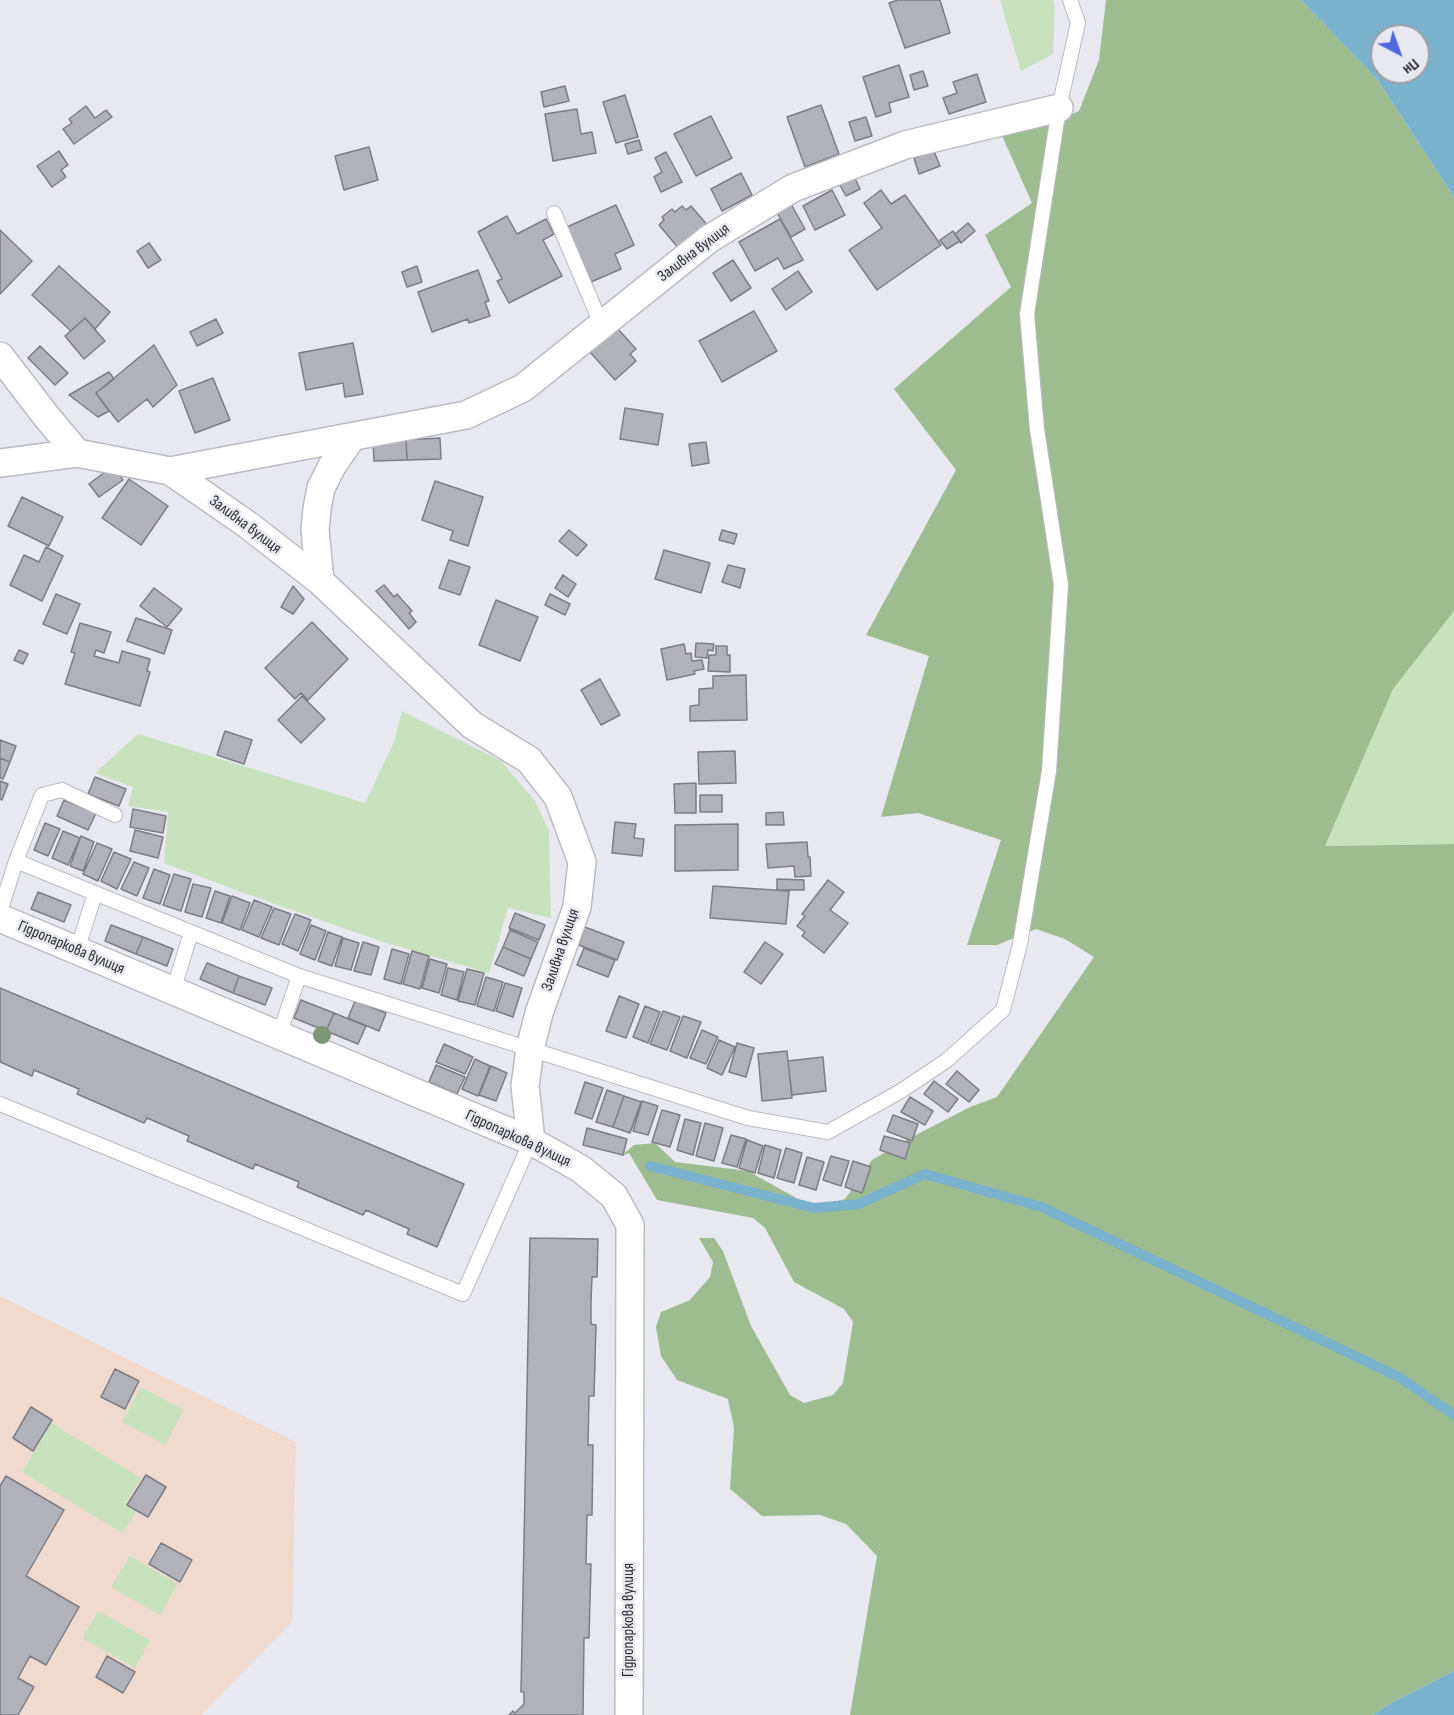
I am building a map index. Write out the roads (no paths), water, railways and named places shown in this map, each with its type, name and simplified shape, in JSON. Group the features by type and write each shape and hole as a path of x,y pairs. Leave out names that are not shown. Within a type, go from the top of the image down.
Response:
{"street":[{"name":"Заливна вулиця","path":"0,463 32,457 77,453 170,471 466,415 523,388 709,239 793,188 905,145 1059,108"},
{"path":"0,356 77,453"},
{"path":"320,580 315,530 316,508 321,488 332,466 352,437"},
{"name":"Заливна вулиця","path":"170,471 248,525 320,580 472,725 529,760 558,797 582,862 577,907 539,1013 530,1049 525,1086 531,1141"},
{"name":"Гідропаркова вулиця","path":"0,918 531,1141 581,1169 614,1196 630,1225 629,1715"}],"lane":[{"path":"16,861 298,976 748,1118 828,1132 901,1091 946,1061 1003,1010 1020,944 1049,771 1061,585 1037,429 1027,314 1059,108 1078,22 1070,0"},
{"path":"554,213 602,326"},
{"path":"0,912 16,861 42,795 62,790 115,815"},
{"path":"77,950 95,894"},
{"path":"173,991 191,933"},
{"path":"279,1035 298,976"},
{"path":"0,1104 464,1294 531,1141"}],"water":[{"path":"1301,0 1454,0 1454,197 1380,84 1430,84 1430,24 1370,24 1370,72"},
{"path":"1454,1671 1454,1715 1373,1715 1389,1704"}],"waterway":[{"path":"650,1166 814,1208 859,1204 925,1174 1042,1207 1399,1377 1454,1415"}]}
